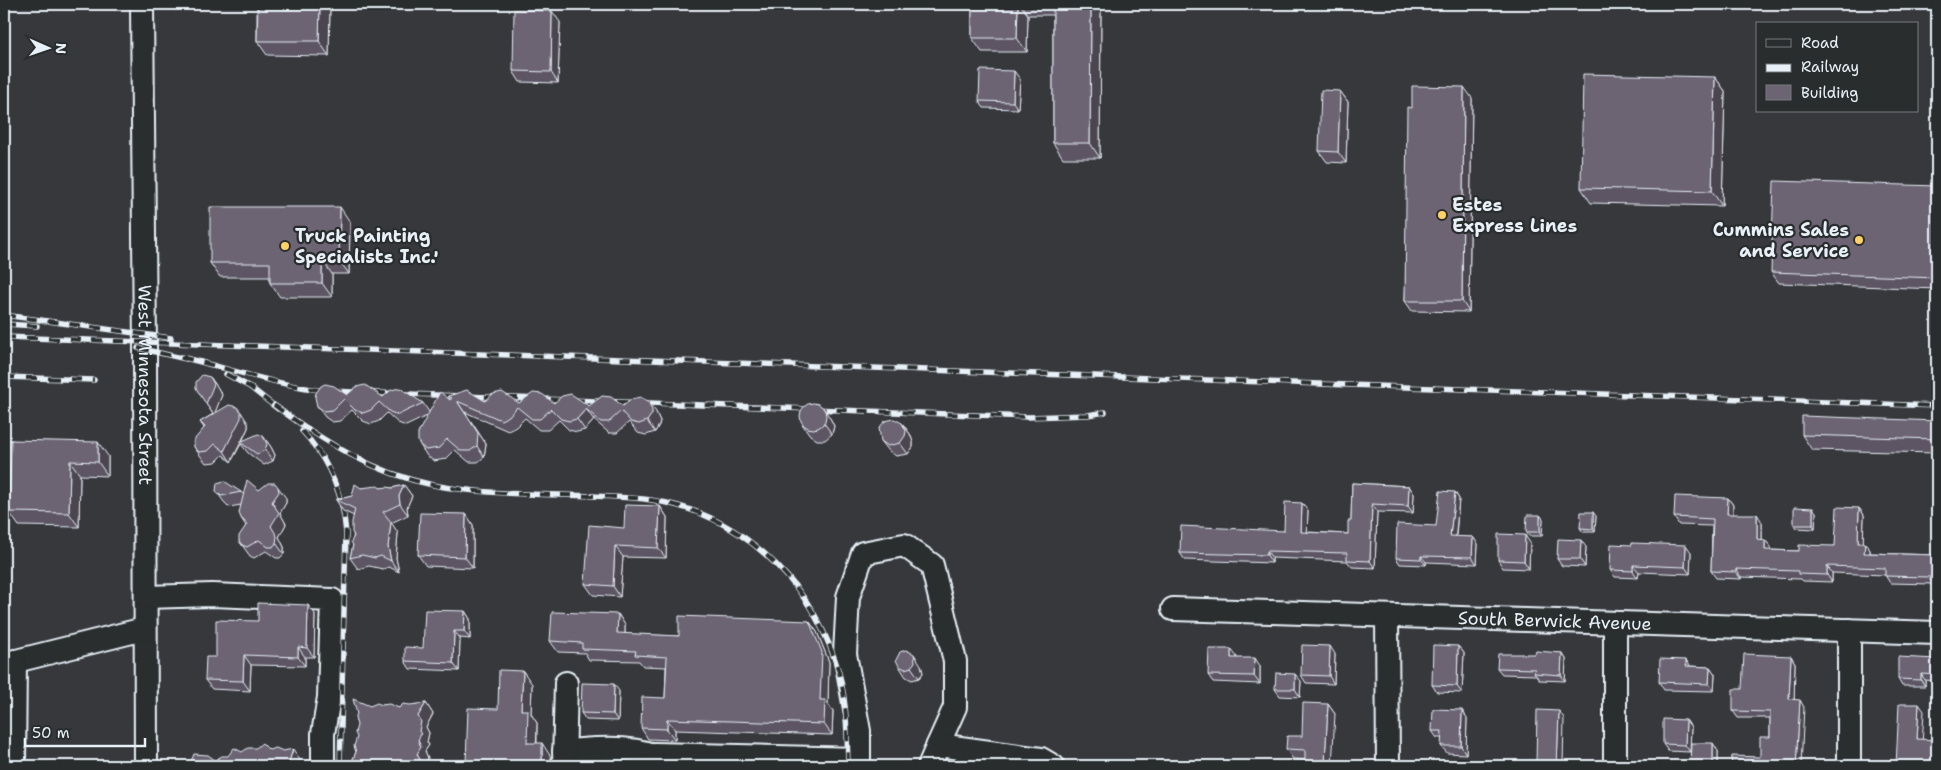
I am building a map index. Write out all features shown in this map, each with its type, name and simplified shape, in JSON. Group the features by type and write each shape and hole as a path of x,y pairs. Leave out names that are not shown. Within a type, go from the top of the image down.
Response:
{"street":[{"name":"West Minnesota Street","path":"142,4 146,766"},
{"path":"566,683 564,758 624,748 654,754 859,762 859,731 845,654 848,598 863,553 904,545 932,565 955,661 955,707 929,766"},
{"path":"146,598 212,595 332,600 329,697 323,734 323,766"},
{"name":"South Berwick Avenue","path":"1173,609 1937,633"},
{"path":"1387,616 1388,766"},
{"path":"1615,623 1615,766"},
{"path":"14,766 9,662 144,629"},
{"path":"1849,766 1850,630"},
{"path":"938,745 1041,759 1054,766"},
{"path":"654,754 676,766"}],"building":[{"path":"258,4 320,4 319,41 257,41"},
{"path":"972,4 1018,4 1017,38 972,38"},
{"path":"1053,4 1091,4 1090,143 1053,143"},
{"path":"514,10 552,11 551,72 513,71"},
{"path":"980,70 1014,71 1013,102 979,101"},
{"path":"1583,74 1715,77 1712,191 1581,188"},
{"name":"Estes Express Lines","path":"1412,86 1464,87 1462,301 1405,301 1407,107 1412,108"},
{"path":"1321,90 1340,91 1338,152 1319,151"},
{"name":"Cummins Sales and Service","path":"1774,181 1937,186 1937,278 1771,272"},
{"name":"Truck Painting Specialists Inc.'","path":"210,207 340,207 339,260 322,260 322,283 270,283 270,263 210,263"},
{"path":"202,375 210,377 214,384 206,404 196,388 196,382"},
{"path":"325,384 334,386 347,395 356,387 365,385 383,397 391,390 400,388 423,403 398,415 390,412 379,402 371,410 363,413 355,410 344,399 333,410 324,411 317,406 315,397 321,386"},
{"path":"467,390 485,401 493,394 502,392 519,403 533,393 542,394 554,403 562,396 571,394 589,406 602,396 611,397 623,406 632,399 640,397 648,401 652,414 647,421 639,424 631,422 621,411 609,422 601,422 586,409 577,419 569,421 561,419 551,409 540,419 532,419 517,407 509,416 501,420 457,401 478,433 477,446 470,451 461,451 447,439 439,448 426,450 418,441 418,433 440,392 450,400 452,398 448,396"},
{"path":"813,403 822,407 826,416 822,425 813,429 804,425 800,416 804,407"},
{"path":"229,405 237,407 241,412 241,418 224,451 215,444 208,451 199,452 194,447 194,440 205,427 200,422"},
{"path":"1802,416 1937,421 1937,439 1802,435"},
{"path":"894,419 902,423 906,431 905,436 900,443 888,446 881,441 879,428 885,421"},
{"path":"258,434 263,436 267,444 265,450 257,454 240,442"},
{"path":"11,440 98,442 98,462 70,461 69,513 9,512"},
{"path":"247,480 259,490 268,483 275,483 278,487 279,492 272,502 279,513 271,526 277,536 273,547 268,547 259,540 247,547 239,541 239,536 247,524 239,513"},
{"path":"224,481 241,492 221,496 216,491 217,483"},
{"path":"1352,483 1409,486 1408,506 1372,504 1370,561 1347,560 1347,553 1267,551 1267,555 1180,553 1181,526 1284,531 1285,502 1302,503 1301,532 1348,534 1348,521 1351,521"},
{"path":"355,484 361,488 377,486 392,488 404,485 399,496 400,504 383,512 391,522 388,547 391,561 381,556 375,558 362,555 350,558 353,545 351,542 354,536 352,522 355,509 336,500 352,496"},
{"path":"1440,491 1455,492 1450,536 1473,537 1472,557 1421,556 1421,559 1396,558 1397,524 1436,526"},
{"path":"1675,496 1728,498 1727,514 1757,514 1757,539 1765,540 1765,550 1799,551 1799,545 1835,546 1837,507 1859,508 1858,543 1865,543 1864,553 1937,555 1937,581 1930,580 1930,577 1885,576 1885,568 1827,566 1827,575 1798,574 1798,571 1736,569 1736,572 1711,571 1713,519 1674,517"},
{"path":"625,505 660,506 658,548 615,546 613,586 585,584 589,525 624,528"},
{"path":"1794,507 1813,508 1813,525 1794,525"},
{"path":"1581,512 1593,512 1593,529 1580,528"},
{"path":"420,513 466,514 465,557 418,555"},
{"path":"1527,515 1540,515 1540,532 1526,532"},
{"path":"1498,534 1525,535 1524,561 1498,560"},
{"path":"1558,539 1581,540 1580,559 1557,559"},
{"path":"1632,543 1686,545 1685,567 1633,565 1633,571 1610,570 1611,544 1632,545"},
{"path":"258,603 308,605 307,648 298,647 298,657 244,655 243,681 205,680 206,657 216,657 216,620 258,621"},
{"path":"425,610 465,611 464,631 454,631 453,663 405,661 405,647 423,648"},
{"path":"552,612 618,614 617,633 679,636 679,616 809,621 822,652 820,700 825,700 824,724 667,719 667,729 641,728 642,697 665,698 667,657 635,655 636,651 582,649 582,643 550,641"},
{"path":"1302,645 1330,646 1329,676 1301,675"},
{"path":"1433,645 1458,646 1457,686 1432,685"},
{"path":"1209,649 1231,649 1231,658 1255,658 1254,676 1208,675"},
{"path":"906,650 914,654 915,662 911,667 905,669 899,666 896,660 900,652"},
{"path":"1536,651 1562,653 1561,675 1534,673 1535,669 1497,668 1498,654 1535,654"},
{"path":"1744,654 1791,656 1789,699 1800,700 1796,766 1731,766 1732,756 1760,757 1760,737 1770,737 1770,712 1733,711 1733,689 1742,689"},
{"path":"1898,657 1937,659 1937,675 1921,674 1921,680 1898,679"},
{"path":"1660,659 1686,660 1686,666 1710,667 1709,684 1659,682"},
{"path":"499,670 523,671 521,710 528,710 527,743 542,743 542,766 466,763 468,708 498,709"},
{"path":"1276,673 1295,674 1295,689 1275,689"},
{"path":"582,683 614,684 613,714 581,713"},
{"path":"353,699 370,706 377,703 382,705 389,704 399,708 403,704 426,703 418,716 421,722 419,731 421,734 418,740 421,747 417,754 423,766 407,764 402,766 396,761 387,765 380,763 374,765 368,761 350,766 356,752 354,746 357,737 355,733 357,725 355,718 357,714"},
{"path":"1303,703 1328,704 1325,763 1328,763 1328,766 1305,766 1305,750 1286,749 1287,736 1302,736"},
{"path":"1899,704 1919,704 1917,739 1937,740 1937,766 1896,766"},
{"path":"1433,709 1462,710 1461,746 1441,746 1442,731 1432,731"},
{"path":"1537,710 1559,711 1557,766 1536,766"},
{"path":"1663,719 1686,720 1685,745 1663,744"},
{"path":"262,743 269,750 276,748 283,751 293,749 289,766 190,766 194,754 208,755 215,760 222,756 228,756 234,748 242,752 248,748 256,748"},
{"path":"1691,743 1713,743 1713,764 1690,764"}],"railway":[{"path":"4,315 171,338"},
{"path":"4,324 37,326"},
{"path":"4,337 1937,406"},
{"path":"138,348 186,359"},
{"path":"181,357 272,381 327,391 1028,417 1088,415 1105,412"},
{"path":"226,374 250,387 278,409"},
{"path":"4,377 94,380"},
{"path":"274,405 311,431 349,454 411,480 473,491 622,497 651,500 683,507 713,519 740,535 765,554 787,577 807,602 823,630 835,660 842,686 846,712 848,766"},
{"path":"302,431 320,454 333,478 342,504 346,533 340,766"}],"place":[{"name":"Estes Express Lines","path":"1442,215"},
{"name":"Cummins Sales and Service","path":"1859,240"},
{"name":"Truck Painting Specialists Inc.'","path":"285,246"}]}
